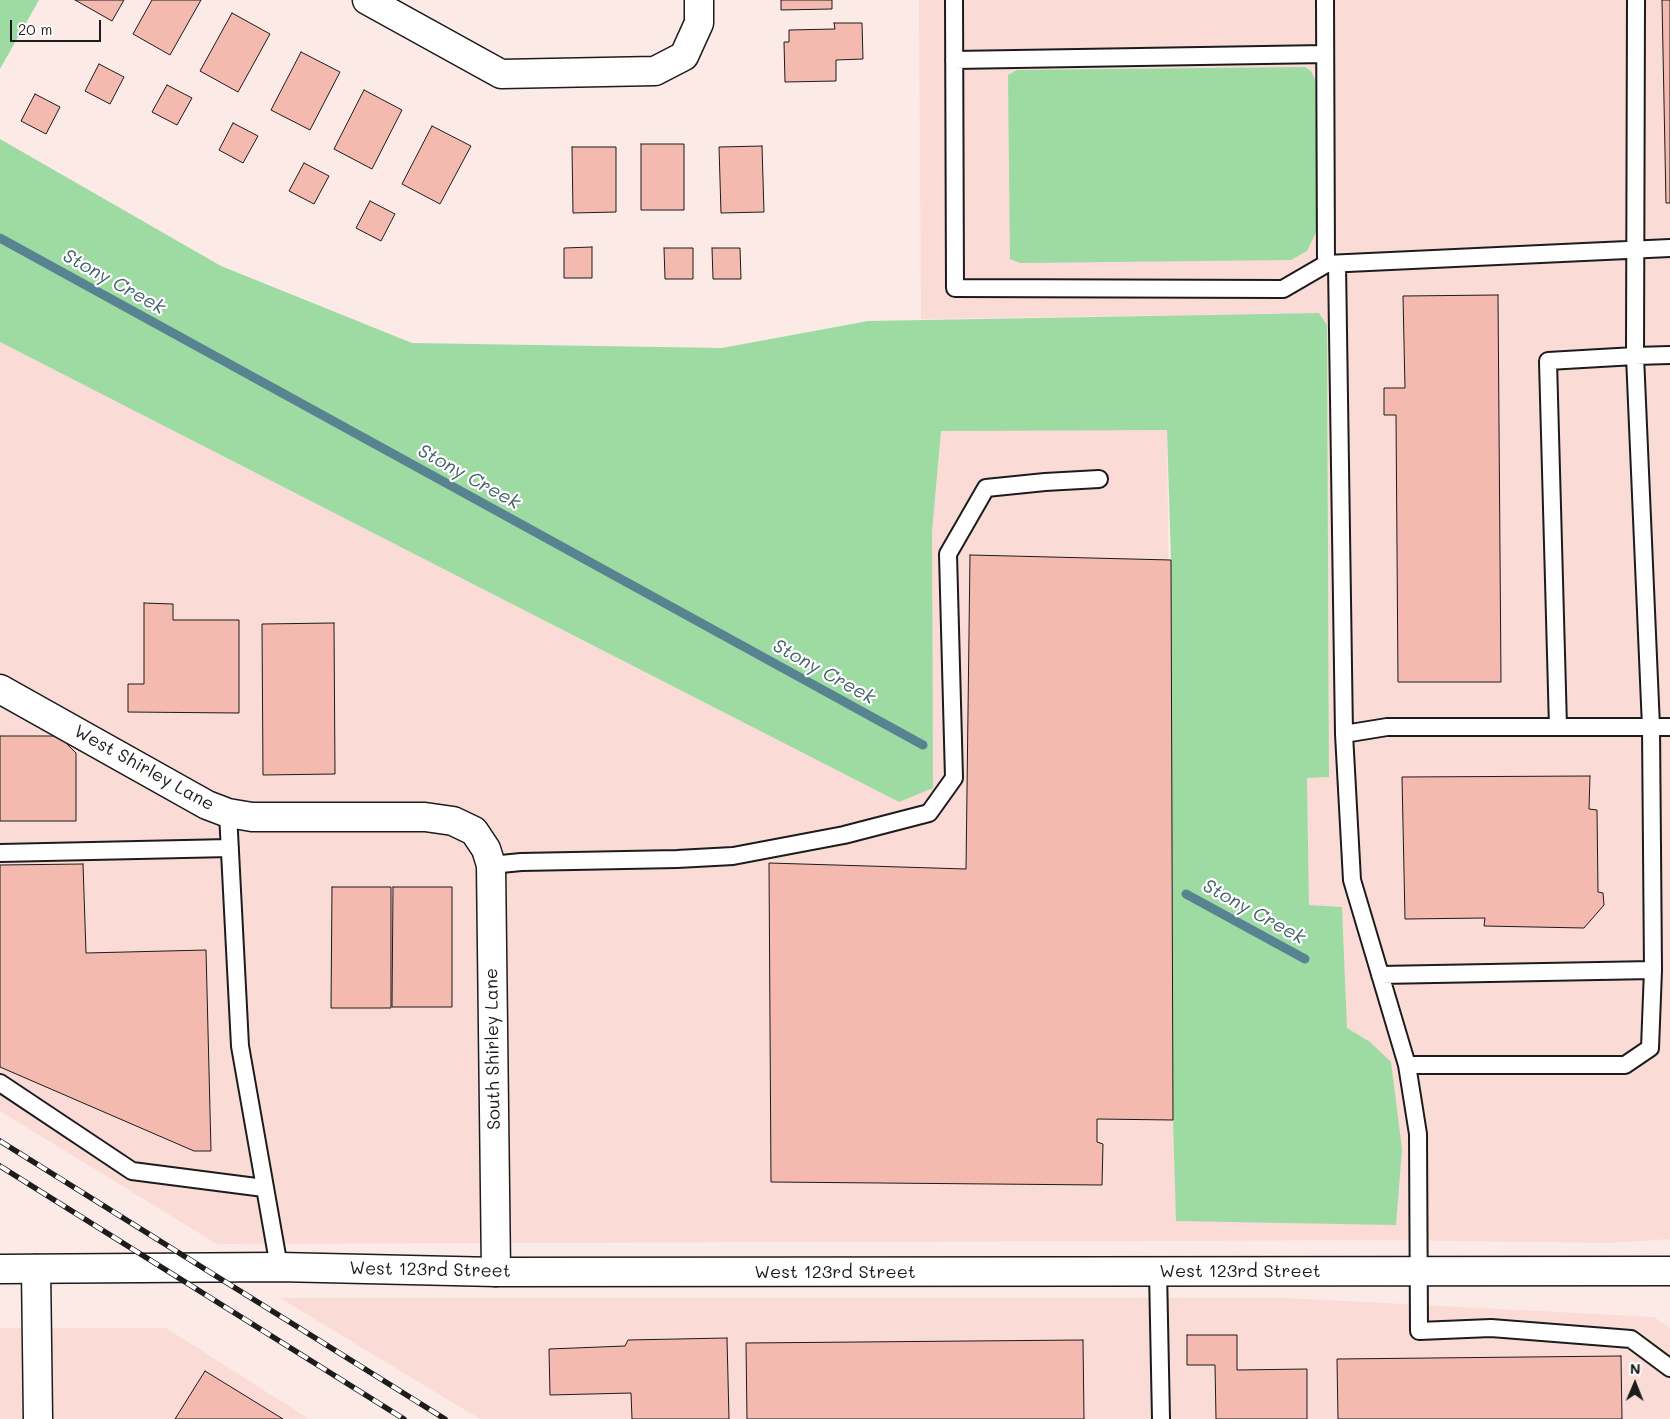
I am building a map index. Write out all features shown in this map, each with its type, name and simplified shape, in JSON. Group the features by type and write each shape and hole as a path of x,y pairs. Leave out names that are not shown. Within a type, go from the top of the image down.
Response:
{"street":[{"path":"367,0 500,74 655,72 684,56 699,24 698,0"},
{"name":"West Shirley Lane","path":"0,689 208,805 228,813 252,817 425,817 453,821 474,831"},
{"name":"South Shirley Lane","path":"474,831 486,849 491,865 496,1272"},
{"name":"West 123rd Street","path":"0,1269 279,1267 496,1272 1670,1271"},
{"path":"36,1268 38,1419"}],"lane":[{"path":"954,0 955,288 1283,289 1331,264 1670,248"},
{"path":"1325,0 1344,734 1352,880 1407,1065 1418,1134 1417,1271 1419,1331 1490,1328 1631,1338 1670,1368"},
{"path":"1407,1065 1625,1065 1650,1048 1653,970 1651,727 1636,356 1636,0"},
{"path":"954,60 1325,54"},
{"path":"1558,727 1548,361 1670,355"},
{"path":"491,865 521,862 733,856 844,835 929,813 954,778 948,554 986,488 1099,479"},
{"path":"1344,734 1387,727 1670,727"},
{"path":"228,813 240,1046 279,1267"},
{"path":"0,853 230,848"},
{"path":"1380,975 1653,970"},
{"path":"0,1083 132,1171 264,1188"},
{"path":"1158,1271 1161,1419"}],"shaded area":[{"path":"919,0 1670,0 1670,1239 1609,1243 1391,1240 217,1244 0,1111 0,342 899,802 932,532 941,430 1167,430 1172,921 1347,1028 1342,907 1309,906 1307,778 1329,777 1327,325 1319,313 921,319"},
{"path":"280,1298 1286,1298 1654,1317 1670,1328 1670,1419 480,1419"},
{"path":"0,1328 166,1328 309,1419 0,1419"}],"green space":[{"path":"0,0 39,0 0,69"},
{"path":"1305,67 1311,71 1315,80 1318,228 1307,251 1291,260 1020,263 1010,259 1008,75 1017,70"},
{"path":"0,139 221,266 412,343 722,348 868,321 1319,313 1327,325 1329,777 1307,778 1309,905 1342,907 1347,1028 1370,1042 1391,1062 1402,1149 1396,1225 1176,1221 1173,1120 1171,560 1167,430 941,431 932,532 933,788 899,802 0,342"}],"building":[{"path":"75,0 124,0 112,21"},
{"path":"152,0 201,0 170,55 133,34"},
{"path":"781,0 832,0 832,9 781,10"},
{"path":"1662,0 1670,0 1670,203 1666,203"},
{"path":"232,13 270,34 238,92 200,71"},
{"path":"834,23 862,23 863,59 836,60 836,81 785,82 784,42 789,42 789,30 835,29"},
{"path":"301,52 340,72 310,130 271,110"},
{"path":"99,64 124,77 110,104 85,91"},
{"path":"167,85 192,98 177,125 152,112"},
{"path":"364,90 402,110 372,169 334,149"},
{"path":"35,94 60,107 46,134 21,121"},
{"path":"233,123 258,136 243,163 219,150"},
{"path":"432,126 471,146 440,204 402,184"},
{"path":"641,144 684,144 684,210 641,210"},
{"path":"762,146 764,212 721,213 719,147"},
{"path":"572,147 616,147 616,212 573,213"},
{"path":"304,163 329,176 314,204 289,191"},
{"path":"370,201 395,214 381,241 356,228"},
{"path":"592,247 592,278 564,278 564,248"},
{"path":"664,248 693,248 693,279 665,279"},
{"path":"712,248 740,248 741,279 713,279"},
{"path":"1498,295 1501,682 1398,682 1396,415 1384,415 1384,388 1405,388 1403,296"},
{"path":"970,555 1171,560 1173,1120 1097,1119 1097,1142 1103,1144 1102,1185 771,1182 769,863 966,869"},
{"path":"144,603 173,604 173,620 239,620 239,713 128,712 128,684 144,684"},
{"path":"334,623 335,774 263,775 262,624"},
{"path":"0,736 59,736 76,753 76,821 0,821"},
{"path":"1590,776 1589,809 1597,810 1598,892 1603,893 1604,905 1584,928 1484,926 1485,918 1405,919 1402,777"},
{"path":"83,864 86,953 206,950 211,1151 194,1151 0,1067 0,865"},
{"path":"332,887 391,887 391,1008 331,1008"},
{"path":"393,887 452,887 452,1007 392,1007"},
{"path":"1187,1335 1237,1335 1237,1370 1307,1369 1307,1419 1216,1419 1215,1365 1187,1365"},
{"path":"727,1338 729,1419 632,1419 631,1393 550,1395 549,1349 625,1346 628,1340"},
{"path":"1083,1340 1084,1419 747,1419 746,1343"},
{"path":"1621,1356 1622,1419 1338,1419 1337,1359"},
{"path":"205,1371 283,1419 175,1419"}],"waterway":[{"name":"Stony Creek","path":"0,238 923,745"},
{"name":"Stony Creek","path":"1186,894 1305,959"}],"railway":[{"path":"0,1141 445,1419"},
{"path":"0,1166 404,1419"}]}
